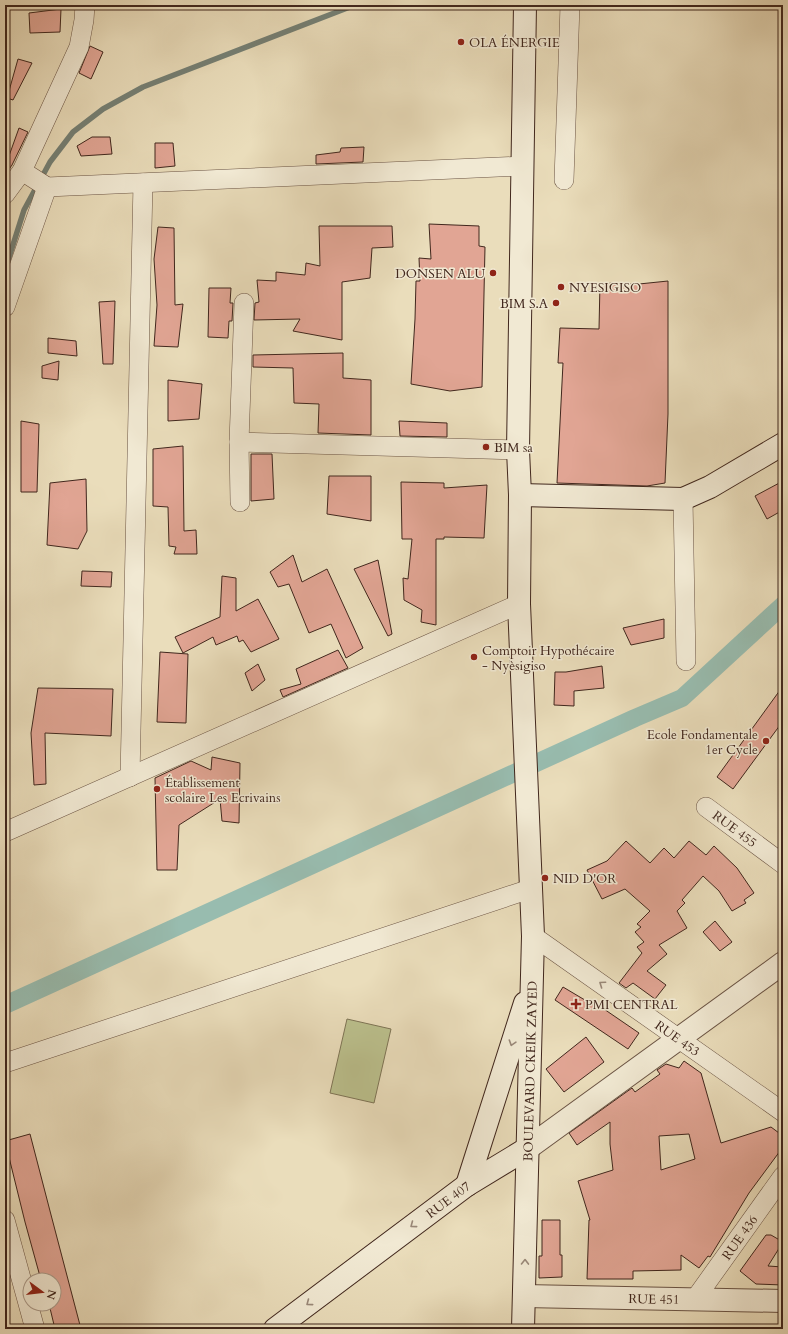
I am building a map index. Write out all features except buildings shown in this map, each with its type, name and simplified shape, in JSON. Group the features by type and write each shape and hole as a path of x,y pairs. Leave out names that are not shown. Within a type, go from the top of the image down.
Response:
{"main road":[{"name":"BOULEVARD CKEIK ZAYED","path":"523,1329 533,936 519,604 520,495 518,450 525,5"},
{"path":"520,495 683,499 710,487 783,444"},
{"path":"466,1185 528,1148 783,963"},
{"name":"RUE 407","path":"275,1329 466,1185 532,980"},
{"name":"RUE 451","path":"524,1296 783,1301"}],"street":[{"path":"5,194 22,171 79,47 85,5"},
{"path":"564,180 570,5"},
{"path":"22,171 47,187 523,166"},
{"path":"130,777 143,183"},
{"path":"5,307 47,187"},
{"path":"240,502 238,442 244,303"},
{"path":"238,442 518,450"},
{"path":"683,499 686,661"},
{"path":"5,832 519,604"},
{"name":"RUE 455","path":"706,807 783,864"},
{"path":"5,1063 530,889"},
{"name":"RUE 453","path":"533,936 783,1112"},
{"name":"RUE 436","path":"695,1299 783,1176"},
{"path":"5,1222 35,1329"}],"green space":[{"path":"347,1019 391,1029 374,1103 330,1093"}],"waterway":[{"path":"5,270 24,210 50,162 73,132 103,109 143,87 355,5"},
{"path":"5,1005 682,698 783,605"}],"place":[{"name":"OLA ÉNERGIE","path":"461,42"},
{"name":"DONSEN ALU","path":"493,273"},
{"name":"NYESIGISO","path":"561,287"},
{"name":"BIM S.A","path":"556,303"},
{"name":"BIM sa","path":"486,447"},
{"name":"Comptoir Hypothécaire - Nyèsigiso","path":"474,657"},
{"name":"Ecole Fondamentale 1er Cycle","path":"766,741"},
{"name":"Établissement scolaire Les Ecrivains","path":"157,789"},
{"name":"NID D'OR","path":"545,878"},
{"name":"PMI CENTRAL","path":"576,1004"}]}
